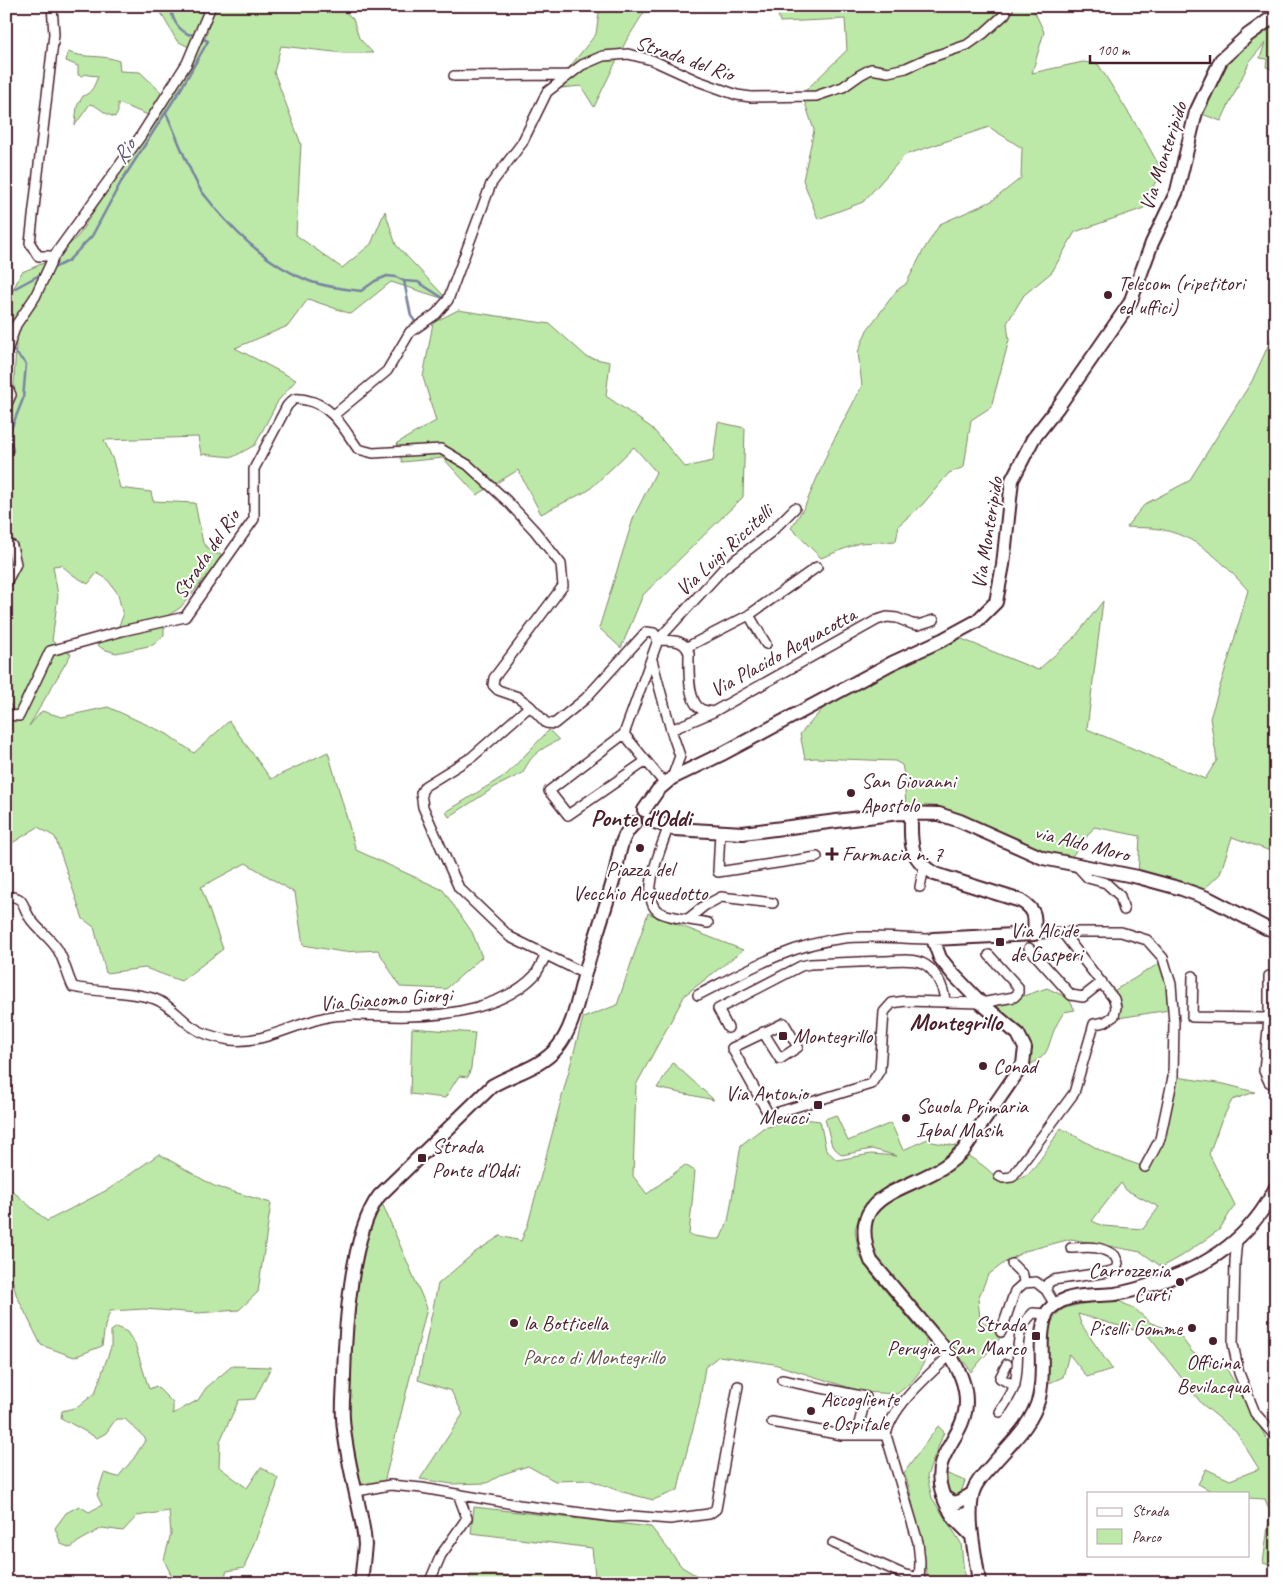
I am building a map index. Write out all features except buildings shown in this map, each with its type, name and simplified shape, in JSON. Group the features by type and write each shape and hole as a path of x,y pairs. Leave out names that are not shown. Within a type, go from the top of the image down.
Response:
{"street":[{"path":"52,6 54,34 30,243 38,256 52,260"},
{"path":"6,354 16,325 35,297 52,260 140,137 187,63 211,6"},
{"name":"Strada del Rio","path":"335,414 386,371 410,332 436,314 448,300 491,184 522,144 547,92 582,64 603,56 628,54 652,60 698,81 737,95 751,98 816,96 843,87 871,69 888,72 906,68 968,45 1005,14 1010,6"},
{"name":"Via Monteripido","path":"646,815 653,796 669,781 892,663 977,622 996,602 1003,565 1012,480 1033,438 1058,407 1130,303 1152,243 1176,191 1196,112 1221,60 1248,35 1276,15"},
{"path":"454,76 568,75"},
{"path":"6,383 11,395 6,406"},
{"name":"Strada del Rio","path":"6,708 8,714 19,716 50,651 122,630 185,617 254,520 254,469 286,406 294,398 300,397 313,400 335,414 358,449 373,453 441,449 468,465 507,501 535,531 561,564 563,586 494,678 493,685 498,690 518,697 530,706"},
{"name":"Via Luigi Riccitelli","path":"657,643 723,569 770,533 795,508"},
{"path":"6,542 12,546 16,564 6,583"},
{"path":"657,643 682,642 687,647 749,615 817,567"},
{"path":"749,615 766,644"},
{"name":"Via Placido Acquacotta","path":"687,647 692,696 695,704 702,710 713,712 876,620 888,617 897,618 912,624 926,623 934,620"},
{"path":"585,974 510,938 459,888 423,807 421,792 425,786 472,757 530,706 546,723 554,724 585,699 646,632 654,634 657,643 624,734 549,791 568,814 646,761"},
{"path":"624,734 646,761 669,781 680,756 652,660"},
{"path":"671,730 713,712"},
{"name":"via Aldo Moro","path":"646,815 668,828 685,831 743,833 899,813 939,814 960,821 1042,858 1138,877 1182,889 1210,899 1271,929"},
{"path":"912,814 911,844 916,857 924,867 935,874 1021,901 1032,908 1035,917 1034,934"},
{"path":"361,1583 364,1534 357,1491 346,1444 343,1418 348,1306 356,1261 371,1209 380,1196 492,1086 506,1077 530,1068 548,1058 559,1047 572,1019 609,898 623,838 628,828 635,823 641,826 647,823 646,815"},
{"path":"668,828 651,882 650,896 652,906 659,913 708,923"},
{"path":"720,832 718,872 817,857"},
{"path":"1076,865 1088,878 1106,883 1120,896 1124,910"},
{"path":"920,887 924,867"},
{"name":"Via Giacomo Giorgi","path":"6,897 16,896 22,900 32,921 44,932 58,950 73,987 122,993 155,1000 166,1006 193,1028 212,1036 232,1040 248,1040 269,1036 334,1016 409,1016 448,1014 465,1010 496,1000 517,989 535,974 546,955"},
{"path":"688,919 704,906 722,897 774,903"},
{"path":"999,1176 1003,1178 1012,1177 1074,1093 1094,1024 1105,1022 1114,1016 1116,1007 1114,1000 1062,932"},
{"path":"698,995 771,958 803,946 845,938 933,939 1062,932 1121,932 1147,940 1163,958 1171,984 1174,1023 1173,1077 1160,1139 1146,1167"},
{"path":"933,939 940,958 981,1003 1007,1024 1021,1040 1025,1048 1023,1064 963,1151 941,1169 892,1191 875,1203 868,1213 864,1226 867,1250 871,1262 950,1355 964,1382 965,1414 961,1426 939,1467 938,1476 960,1525 972,1536"},
{"path":"1029,948 1071,995 1082,997 1102,982"},
{"path":"763,1032 732,1048 770,1114 871,1084 880,1070 884,1012 892,1002 945,1001 981,1003 1014,997 1018,992 1018,987 989,955"},
{"path":"728,1028 718,1009 802,966 810,964 905,961 922,963 928,967 938,980 945,1001"},
{"path":"1193,976 1192,1018 1269,1018"},
{"path":"1269,976 1269,1018 1264,1071 1269,1082 1276,1085"},
{"path":"1000,1412 1015,1386 1018,1342 1022,1326 1033,1313 1051,1309 1068,1298 1117,1294 1193,1270 1237,1240 1259,1214 1276,1188"},
{"path":"1237,1240 1233,1344 1239,1373 1255,1413 1276,1437"},
{"path":"979,1583 970,1512 972,1494 980,1480 1027,1426 1036,1409 1042,1383 1043,1335 1051,1309 1046,1290 1048,1283 1053,1280 1108,1272 1116,1269 1118,1263 1115,1256 1105,1249 1092,1246 1071,1248"},
{"path":"1012,1264 1024,1275 1024,1283"},
{"path":"1001,1332 1015,1291 1024,1283 1036,1282 1046,1290"},
{"path":"833,1543 920,1580 918,1542 886,1435 888,1426 898,1409 950,1355"},
{"path":"1007,1364 1000,1378 1015,1386"},
{"path":"782,1380 866,1397 856,1435"},
{"path":"357,1491 390,1485 422,1488 519,1505 613,1517 632,1516 670,1519 709,1514 716,1509 738,1386"},
{"path":"772,1422 842,1435 886,1435"},
{"path":"429,1583 441,1555 468,1518 458,1494"},
{"path":"949,1503 958,1502 972,1494"},
{"path":"949,1503 970,1512"}],"green space":[{"path":"157,6 207,6 191,48 177,41"},
{"path":"215,6 338,6 353,19 359,38 373,53 343,53 281,46 274,72 301,144 296,235 342,268 371,244 385,211 396,245 448,300 391,282 351,314 308,299 288,326 235,348 296,380 278,401 255,445 233,457 201,454 198,437 104,440 113,460 120,488 151,492 153,501 195,503 203,543 212,553 224,555 180,608 164,618 164,635 153,645 116,653 103,649 95,643 105,639 113,639 123,616 118,594 107,579 97,573 88,584 61,565 53,566 58,595 52,641 71,654 29,726 42,711 62,717 108,707 167,734 194,753 229,721 271,779 328,752 356,850 443,890 472,932 482,957 446,989 400,987 378,950 343,952 303,945 295,893 246,863 201,887 223,949 181,981 145,968 106,973 94,927 83,919 55,837 38,827 6,847 6,417 13,399 16,344 6,347 6,303 22,272 56,258 78,236 129,156 151,128 206,36"},
{"path":"600,6 648,6 626,41 594,107 581,86 552,89 596,34"},
{"path":"776,6 1032,6 1044,32 1032,73 1083,62 1098,64 1140,131 1161,169 1144,208 1075,232 1052,272 1024,295 1007,323 1009,340 991,407 971,420 964,467 949,473 923,504 899,525 896,541 859,543 821,558 791,528 805,506 830,447 862,386 858,352 867,330 897,290 906,284 940,224 992,201 1021,178 1022,148 989,127 905,155 863,202 818,219 803,180 814,130 802,94 847,50 845,19 780,22"},
{"path":"1276,18 1276,71 1266,67 1267,59 1260,58 1265,43 1250,61 1221,121 1199,113 1223,61"},
{"path":"68,52 119,61 120,71 140,72 162,93 148,115 118,103 118,112 115,117 90,104 75,125 77,106 83,96 93,88 98,76 78,75 78,66 66,61"},
{"path":"458,310 550,324 587,357 610,362 606,396 652,428 685,467 713,461 718,422 745,428 743,497 643,595 621,648 599,628 634,516 656,472 634,447 589,490 541,514 518,470 477,495 443,458 402,462 397,443 436,421 423,377 433,323"},
{"path":"1276,318 1276,853 1232,837 1220,874 1198,895 1138,877 1140,836 1094,827 1067,863 939,814 906,806 902,765 895,761 805,759 800,734 837,693 952,635 1038,670 1075,637 1103,601 1087,729 1205,779 1217,760 1210,718 1248,590 1211,553 1190,539 1159,529 1126,527 1145,504 1189,481 1252,381 1274,333"},
{"path":"549,730 559,740 537,753 529,761 523,773 495,787 449,817 446,812 507,774"},
{"name":"Parco di Montegrillo","path":"648,913 743,950 685,995 636,1085 633,1176 647,1194 685,1165 695,1171 689,1235 720,1239 728,1222 741,1145 763,1128 804,1119 820,1121 826,1150 837,1160 871,1154 897,1156 872,1149 842,1155 832,1146 825,1119 836,1115 848,1141 891,1123 903,1150 930,1138 932,1142 956,1146 939,1164 886,1186 860,1213 855,1230 859,1255 872,1275 926,1339 923,1364 911,1382 897,1394 863,1392 774,1364 719,1356 705,1367 699,1406 678,1490 653,1500 619,1491 590,1480 555,1481 528,1466 503,1474 487,1483 452,1484 420,1479 463,1414 451,1391 418,1380 438,1284 474,1253 500,1236 521,1241 528,1224 583,1018 617,1005"},
{"path":"1160,963 1168,985 1169,1010 1118,1018 1115,990"},
{"path":"1047,988 1068,998 1075,1010 1064,1012 1045,1054 1027,1066 1030,1052 994,1006"},
{"path":"412,1028 475,1033 471,1068 468,1077 459,1076 445,1098 410,1094"},
{"path":"673,1063 714,1100 657,1088"},
{"path":"1176,1077 1224,1084 1255,1092 1232,1100 1220,1124 1209,1154 1235,1205 1219,1230 1182,1256 1162,1267 1141,1252 1071,1239 1025,1251 1004,1263 988,1275 978,1299 980,1319 1001,1337 971,1372 875,1260 869,1245 872,1214 880,1203 944,1174 963,1153 981,1164 999,1179 1011,1182 1020,1179 1028,1173 1044,1155 1061,1128 1107,1154 1145,1168 1150,1168 1162,1141","holes":["1121,1183 1126,1190 1159,1207 1143,1229 1103,1226 1092,1221"]},
{"path":"159,1154 214,1186 271,1203 258,1292 239,1310 198,1313 144,1309 110,1311 105,1326 102,1346 74,1357 41,1345 16,1294 6,1255 6,1190 9,1188 47,1221 109,1189"},
{"path":"379,1196 427,1308 383,1487 357,1491 346,1444 356,1261"},
{"path":"1115,1299 1135,1309 1151,1323 1177,1332 1193,1353 1225,1366 1273,1450 1276,1452 1276,1567 1263,1563 1270,1512 1265,1499 1250,1498 1250,1492 1213,1492 1198,1484 1206,1469 1230,1480 1259,1469 1236,1432 1202,1404 1147,1334 1078,1314 1081,1324 1112,1369 1087,1377 1069,1354 1063,1377 1047,1384 1047,1340 1049,1329 1053,1319 1059,1312 1074,1306"},
{"path":"117,1327 127,1332 135,1344 149,1389 156,1386 173,1403 173,1414 198,1400 206,1388 232,1366 271,1367 255,1399 239,1400 220,1441 219,1467 247,1488 261,1467 278,1478 276,1488 244,1568 227,1571 222,1583 175,1583 164,1560 171,1533 169,1511 137,1516 123,1531 102,1528 71,1548 61,1544 55,1528 66,1513 79,1506 89,1512 102,1505 97,1495 104,1473 118,1477 134,1458 146,1439 125,1419 116,1419 106,1433 97,1438 61,1418 62,1411 78,1407 95,1393 111,1347 111,1331"},
{"path":"938,1426 944,1432 927,1476 932,1498 961,1543 965,1583 927,1583 928,1579 909,1487 904,1473"},
{"path":"943,1472 965,1481 959,1498 953,1498 946,1493"},
{"path":"474,1507 651,1527 682,1567 709,1583 469,1583 470,1575 595,1576 592,1548 471,1533"}],"waterway":[{"name":"Rio","path":"171,6 173,18 178,26 184,32 196,36"},
{"name":"Rio","path":"52,269 68,261 92,236 121,182 182,87 208,41 201,38"},
{"path":"166,113 190,170 202,191 234,230 269,259 295,275 328,286 361,291 375,281 387,276 396,277 404,281 418,282 443,298"},
{"name":"Rio","path":"6,295 8,292 43,273"},
{"path":"404,281 411,316 417,324"},
{"name":"Rio","path":"6,456 13,451 9,434 23,399 26,364 11,348"}],"place":[{"name":"Telecom (ripetitori ed uffici)","path":"1108,295"},
{"name":"San Giovanni Apostolo","path":"851,793"},
{"name":"Piazza del Vecchio Acquedotto","path":"640,848"},
{"name":"Farmacia n. 7","path":"832,854"},
{"name":"Via Alcide de Gasperi","path":"1000,942"},
{"name":"Montegrillo","path":"783,1036"},
{"name":"Conad","path":"983,1066"},
{"name":"Via Antonio Meucci","path":"818,1105"},
{"name":"Scuola Primaria Iqbal Masih","path":"906,1118"},
{"name":"Strada Ponte d'Oddi","path":"422,1158"},
{"name":"Carrozzeria Curti","path":"1180,1282"},
{"name":"la Botticella","path":"514,1323"},
{"name":"Piselli Gomme","path":"1192,1328"},
{"name":"Strada Perugia-San Marco","path":"1036,1336"},
{"name":"Officina Bevilacqua","path":"1213,1341"},
{"name":"Accogliente e Ospitale","path":"811,1411"}],"district":[{"name":"Ponte d'Oddi","path":"641,818"},
{"name":"Montegrillo","path":"956,1022"}]}
